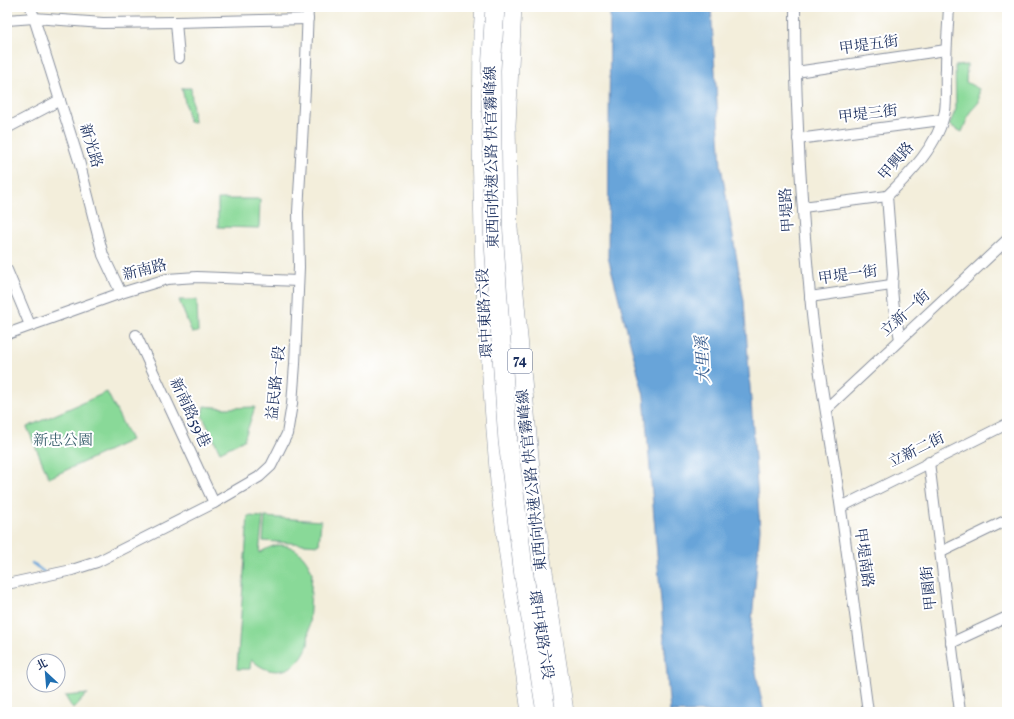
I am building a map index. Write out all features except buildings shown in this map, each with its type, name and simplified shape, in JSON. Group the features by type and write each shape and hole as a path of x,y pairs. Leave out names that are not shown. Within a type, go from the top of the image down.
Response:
{"highway":[{"name":"東西向快速公路 快官霧峰線","path":"495,7 492,70 493,229 508,448 524,576 546,712"},
{"name":"東西向快速公路 快官霧峰線","path":"512,7 506,125 508,228 534,512 564,712"},
{"path":"503,359 497,380 496,408 504,509 534,712"}],"street":[{"name":"新光路","path":"31,7 79,161 104,255 121,293"},
{"name":"益民路一段","path":"7,584 72,570 97,562 214,502 259,477 271,466 287,434 296,364 298,212 308,7"},
{"name":"環中東路六段","path":"483,7 481,34 480,146 483,274 490,392 499,495 530,712"},
{"name":"環中東路六段","path":"503,7 498,122 499,229 513,440 530,573 553,712"},
{"name":"甲堤路","path":"795,7 798,139 803,207 810,297 826,409"},
{"name":"甲興路","path":"900,339 891,285 893,274 887,196 911,173 931,144 945,111 946,50 949,7"},
{"path":"7,20 34,18 103,23 308,19"},
{"path":"176,22 179,58"},
{"name":"甲堤五街","path":"796,72 946,50"},
{"path":"7,128 60,100"},
{"name":"甲堤三街","path":"798,139 942,120"},
{"path":"803,207 887,196"},
{"name":"立新一街","path":"826,409 1007,240"},
{"path":"7,270 30,325"},
{"name":"新南路","path":"7,334 121,293 167,279 197,277 298,281"},
{"name":"甲堤一街","path":"810,297 891,285"},
{"name":"新南路59巷","path":"136,335 214,502"},
{"name":"甲堤南路","path":"826,409 841,507 868,712"},
{"name":"立新二街","path":"841,507 1007,424"},
{"name":"甲園街","path":"930,462 960,712"},
{"path":"499,495 520,492"},
{"path":"941,552 1007,520"},
{"path":"951,643 1007,617"}],"green space":[{"path":"967,65 966,82 979,89 979,102 970,112 962,132 949,125 956,109 955,66"},
{"path":"182,88 191,88 194,122 189,122"},
{"path":"218,199 260,199 259,228 218,227"},
{"path":"179,300 197,300 198,332 192,333"},
{"name":"新忠公園","path":"107,392 131,440 49,478 27,427"},
{"path":"204,406 226,408 255,407 244,440 220,452 202,415"},
{"path":"248,516 263,517 259,553 277,545 291,547 304,558 312,573 308,645 298,662 284,670 276,671 267,669 259,666 251,659 250,669 237,669"},
{"path":"265,517 321,521 319,545 263,541"},
{"path":"87,694 73,709 65,696"}],"water":[{"name":"大里溪","path":"610,7 711,7 721,166 744,301 760,529 750,643 764,712 670,712 644,396 608,257"}],"waterway":[{"path":"32,563 44,572"}]}
